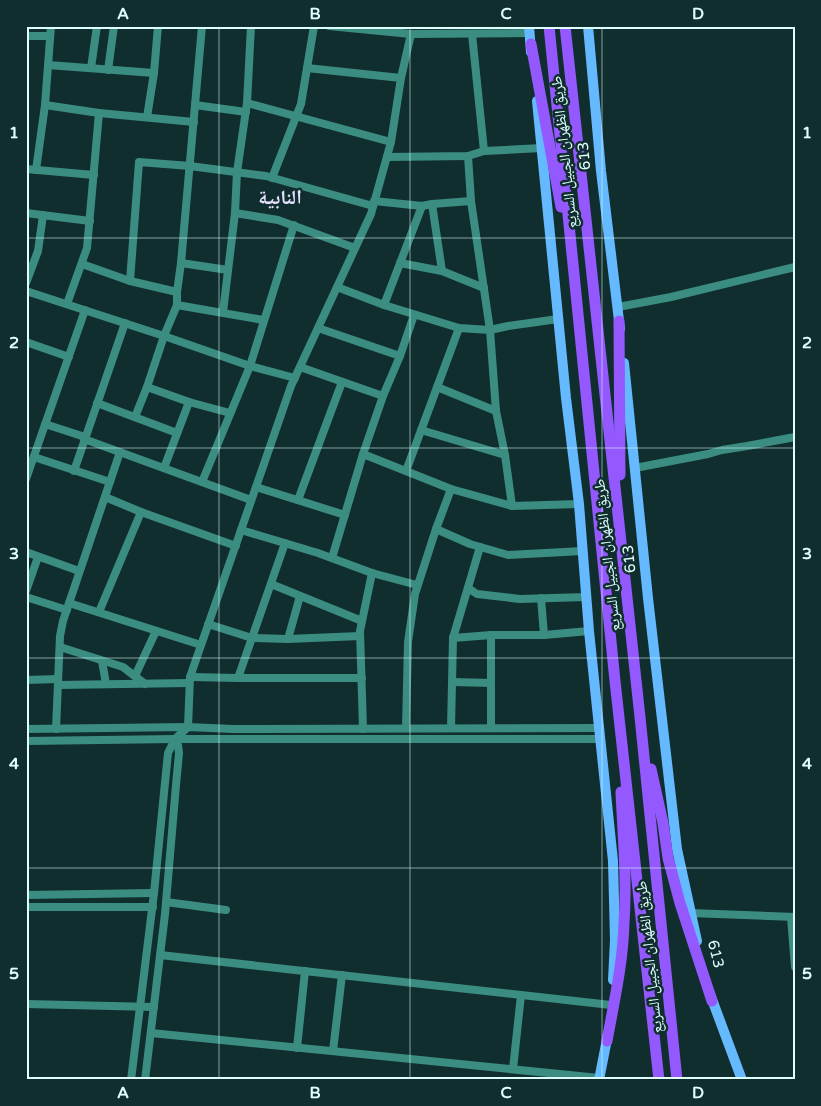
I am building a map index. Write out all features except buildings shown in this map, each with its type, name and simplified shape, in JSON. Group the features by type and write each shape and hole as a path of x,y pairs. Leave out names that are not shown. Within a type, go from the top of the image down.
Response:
{"highway":[{"name":"طريق الظهران الجبيل السريع","path":"550,26 615,681 659,1080"},
{"name":"طريق الظهران الجبيل السريع","path":"565,26 640,717 677,1080"},
{"path":"530,34 575,284"},
{"path":"619,321 620,537"},
{"path":"607,1041 618,976 624,924 624,854 615,681"},
{"path":"640,717 663,823 668,858 680,904 712,1001"}],"main road":[{"name":"613","path":"588,26 600,171 618,307 648,598 678,850 690,913 712,1001 742,1080"},
{"path":"530,34 566,398 579,504 589,631 613,862 615,902 614,972 607,1041 599,1079"}],"street":[{"path":"36,170 45,105 51,26"},
{"path":"91,68 97,26"},
{"path":"108,70 114,26"},
{"path":"147,118 154,73 158,26"},
{"path":"135,417 177,305 202,26"},
{"path":"223,312 235,213 237,172 247,103 251,26"},
{"path":"272,178 301,104 314,26"},
{"path":"329,26 393,29 411,34 530,34"},
{"path":"131,1080 154,893 168,753 174,739 188,727 189,680 295,378 371,214 391,142 401,78 411,34"},
{"path":"472,34 484,151"},
{"path":"26,36 50,36"},
{"path":"48,65 154,73"},
{"path":"307,68 401,78"},
{"path":"247,103 391,142"},
{"path":"45,105 99,113 194,122"},
{"path":"195,105 246,112"},
{"path":"67,304 88,248 99,113"},
{"path":"387,157 468,156 484,151 542,148"},
{"path":"468,156 471,200 490,330 496,411 512,506"},
{"path":"130,281 139,162 190,166 272,178 373,203 422,206 471,200"},
{"path":"26,169 94,175"},
{"path":"432,204 442,272"},
{"path":"384,305 422,206"},
{"path":"26,213 90,221"},
{"path":"235,213 278,220 355,248"},
{"path":"26,283 38,251 42,215"},
{"path":"202,482 250,366 294,225"},
{"path":"182,263 228,270"},
{"path":"400,263 442,272 484,288"},
{"path":"82,264 130,281 177,292"},
{"path":"618,307 672,297 795,266"},
{"path":"337,287 384,305 459,328 490,330 558,319"},
{"path":"26,290 250,366 295,378"},
{"path":"177,305 263,320"},
{"path":"26,479 31,459 85,310"},
{"path":"332,558 363,454 414,315"},
{"path":"74,470 126,323"},
{"path":"318,328 400,356"},
{"path":"406,471 459,328"},
{"path":"27,344 69,357"},
{"path":"300,367 383,396"},
{"path":"298,500 342,382"},
{"path":"147,387 188,402 230,414"},
{"path":"437,387 496,411"},
{"path":"164,468 188,402"},
{"path":"97,403 177,433"},
{"path":"45,424 251,500"},
{"path":"421,430 504,455"},
{"path":"635,468 795,437"},
{"path":"56,729 60,636 79,571 120,452"},
{"path":"363,454 451,489 512,506 579,504"},
{"path":"31,459 110,482"},
{"path":"256,487 345,514"},
{"path":"406,728 408,642 415,594 451,489"},
{"path":"104,496 141,512 236,546"},
{"path":"99,612 141,512"},
{"path":"436,529 470,544 508,555 583,551"},
{"path":"241,530 332,558 372,573 417,585"},
{"path":"238,678 285,543"},
{"path":"451,728 453,638 480,547"},
{"path":"26,552 79,571"},
{"path":"26,592 38,556"},
{"path":"364,729 360,631 372,573"},
{"path":"271,584 362,621"},
{"path":"468,588 477,594 520,599 586,597"},
{"path":"288,639 300,596"},
{"path":"26,597 99,612 201,645"},
{"path":"541,598 544,635"},
{"path":"208,624 252,638 288,639 360,636"},
{"path":"134,676 156,631"},
{"path":"453,638 544,635 589,631"},
{"path":"491,636 491,728"},
{"path":"60,647 123,667 145,684"},
{"path":"102,660 106,684"},
{"path":"26,680 145,684 238,678 362,678"},
{"path":"452,682 491,683"},
{"path":"26,729 188,727 233,729 600,728"},
{"path":"514,728 515,738"},
{"path":"145,1080 166,902 179,753 178,745 174,739"},
{"path":"26,741 601,739"},
{"path":"26,896 154,893"},
{"path":"166,902 226,910"},
{"path":"26,907 152,907"},
{"path":"690,913 793,917 795,967"},
{"path":"160,954 611,1005"},
{"path":"297,1048 305,971"},
{"path":"333,1051 342,975"},
{"path":"513,1069 521,995"},
{"path":"26,1004 154,1007"},
{"path":"151,1033 599,1079"}],"district":[{"name":"النابية","path":"280,197"}]}
